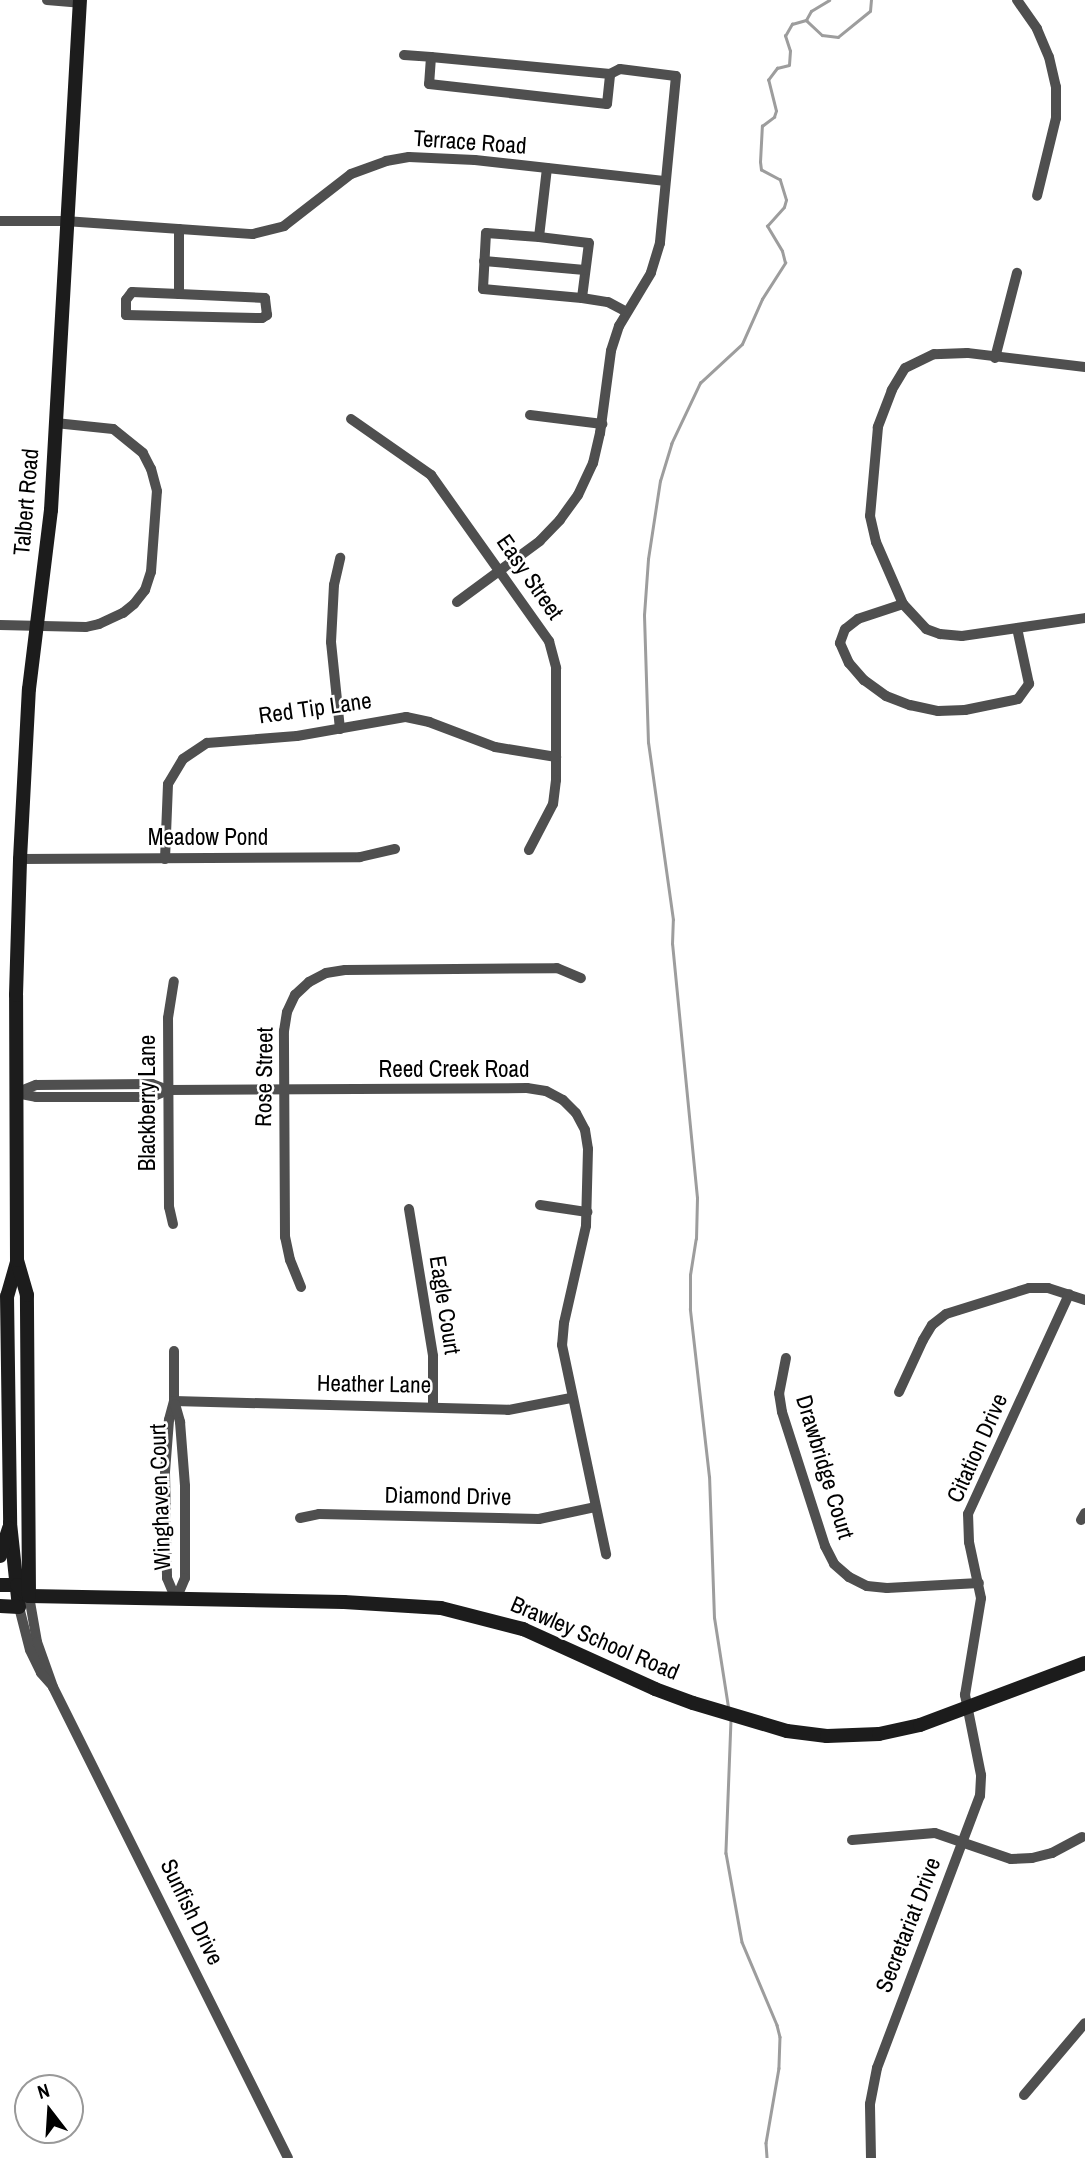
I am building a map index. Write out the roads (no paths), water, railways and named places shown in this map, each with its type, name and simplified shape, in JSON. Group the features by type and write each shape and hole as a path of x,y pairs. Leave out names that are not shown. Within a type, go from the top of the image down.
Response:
{"street":[{"path":"47,0 80,2"},
{"path":"1017,0 1037,29 1049,57 1056,87 1056,118 1037,196"},
{"name":"Talbert Road","path":"24,1601 28,1447 27,1295 17,1261 16,1093 20,859 35,625 51,510 65,221 80,2"},
{"path":"404,55 610,74 620,69 676,76 660,243 650,273 627,312 611,351 602,424 593,463 578,495 540,541 457,602"},
{"path":"431,58 429,84 607,104 610,74"},
{"name":"Terrace Road","path":"0,222 65,221 253,234 284,226 351,174 386,161 409,157 664,181"},
{"path":"539,237 547,168"},
{"path":"179,229 179,294"},
{"path":"582,298 589,243 486,233 483,289 608,302 627,312"},
{"path":"484,261 585,270"},
{"path":"995,358 1017,273"},
{"path":"132,292 179,294 265,298 267,315 262,318 126,315 127,300 132,292"},
{"path":"1085,367 967,353 934,354 905,368 891,390 877,437 870,516 876,542 903,604 926,629 940,634 962,636 1085,618"},
{"path":"530,415 602,424"},
{"name":"Easy Street","path":"351,419 431,475 549,641 556,668 553,804 529,850"},
{"path":"0,625 86,627 123,613 145,590 154,562 157,491 143,453 113,429 55,424"},
{"path":"340,558 334,585 331,642 340,729"},
{"path":"903,604 858,619 845,629 840,643 849,663 864,680 886,696 938,711 965,710 1018,699 1029,684 1017,628"},
{"name":"Red Tip Lane","path":"165,859 168,784 176,767 191,752 207,743 297,736 392,718 419,719 495,747 556,757"},
{"name":"Meadow Pond","path":"20,859 360,858 395,849"},
{"name":"Rose Street","path":"301,1286 290,1260 285,1237 284,1090 287,1012 295,995 309,982 326,973 345,970 557,968 581,978"},
{"name":"Blackberry Lane","path":"173,1224 169,1207 168,1018 174,981"},
{"name":"Reed Creek Road","path":"16,1093 36,1097 152,1097 168,1090 527,1088 546,1091 563,1100 576,1113 585,1130 588,1149 587,1212 562,1345 571,1398 606,1554"},
{"path":"540,1205 587,1212"},
{"name":"Eagle Court","path":"409,1209 433,1356 433,1407"},
{"name":"Talbert Road","path":"17,1261 7,1296 10,1523 16,1553 17,1585"},
{"path":"899,1392 932,1325 946,1314 1029,1288 1048,1288 1085,1300"},
{"name":"Citation Drive","path":"966,1709 969,1659 980,1618 979,1583 969,1542 968,1514 1069,1294"},
{"path":"8,1342 17,1351 28,1447"},
{"name":"Winghaven Court","path":"174,1351 174,1401 169,1420 165,1472 166,1578 176,1599"},
{"name":"Drawbridge Court","path":"786,1357 779,1394 782,1412 825,1546 834,1564 849,1577 867,1586 887,1588 979,1583"},
{"name":"Heather Lane","path":"174,1401 517,1409 571,1398"},
{"name":"Winghaven Court","path":"174,1401 180,1422 185,1486 186,1578 176,1599"},
{"name":"Diamond Drive","path":"300,1518 319,1514 539,1519 595,1507"},
{"path":"0,1556 10,1523"},
{"path":"0,1585 17,1585 24,1601"},
{"name":"Brawley School Road","path":"0,1606 24,1601 176,1599 398,1604 461,1612 523,1629 655,1689 787,1731 827,1737 879,1734 920,1725 1085,1663"},
{"name":"Sunfish Drive","path":"24,1601 53,1686 288,2158"},
{"name":"Secretariat Drive","path":"871,2158 870,2104 877,2068 980,1796 981,1775 966,1709"},
{"path":"852,1840 925,1832 1012,1859 1052,1853 1082,1837"},
{"path":"1024,2095 1085,2023"}],"waterway":[{"path":"728,1707 714,1618 709,1477 690,1309 690,1275 696,1239 697,1198 672,944 673,920 648,743 644,615 648,559 660,481 671,444 700,383 742,344 762,299 785,263 782,251 767,226 784,207 786,200 780,180 761,170 760,162 762,126 774,117 776,111 768,80 777,68 789,65 790,51 785,36 792,24 806,20 811,11 829,0"},
{"path":"806,20 822,35 838,37 870,11 871,0"},
{"path":"731,1720 726,1853 742,1942 780,2037 779,2068 766,2143 767,2158"}]}
